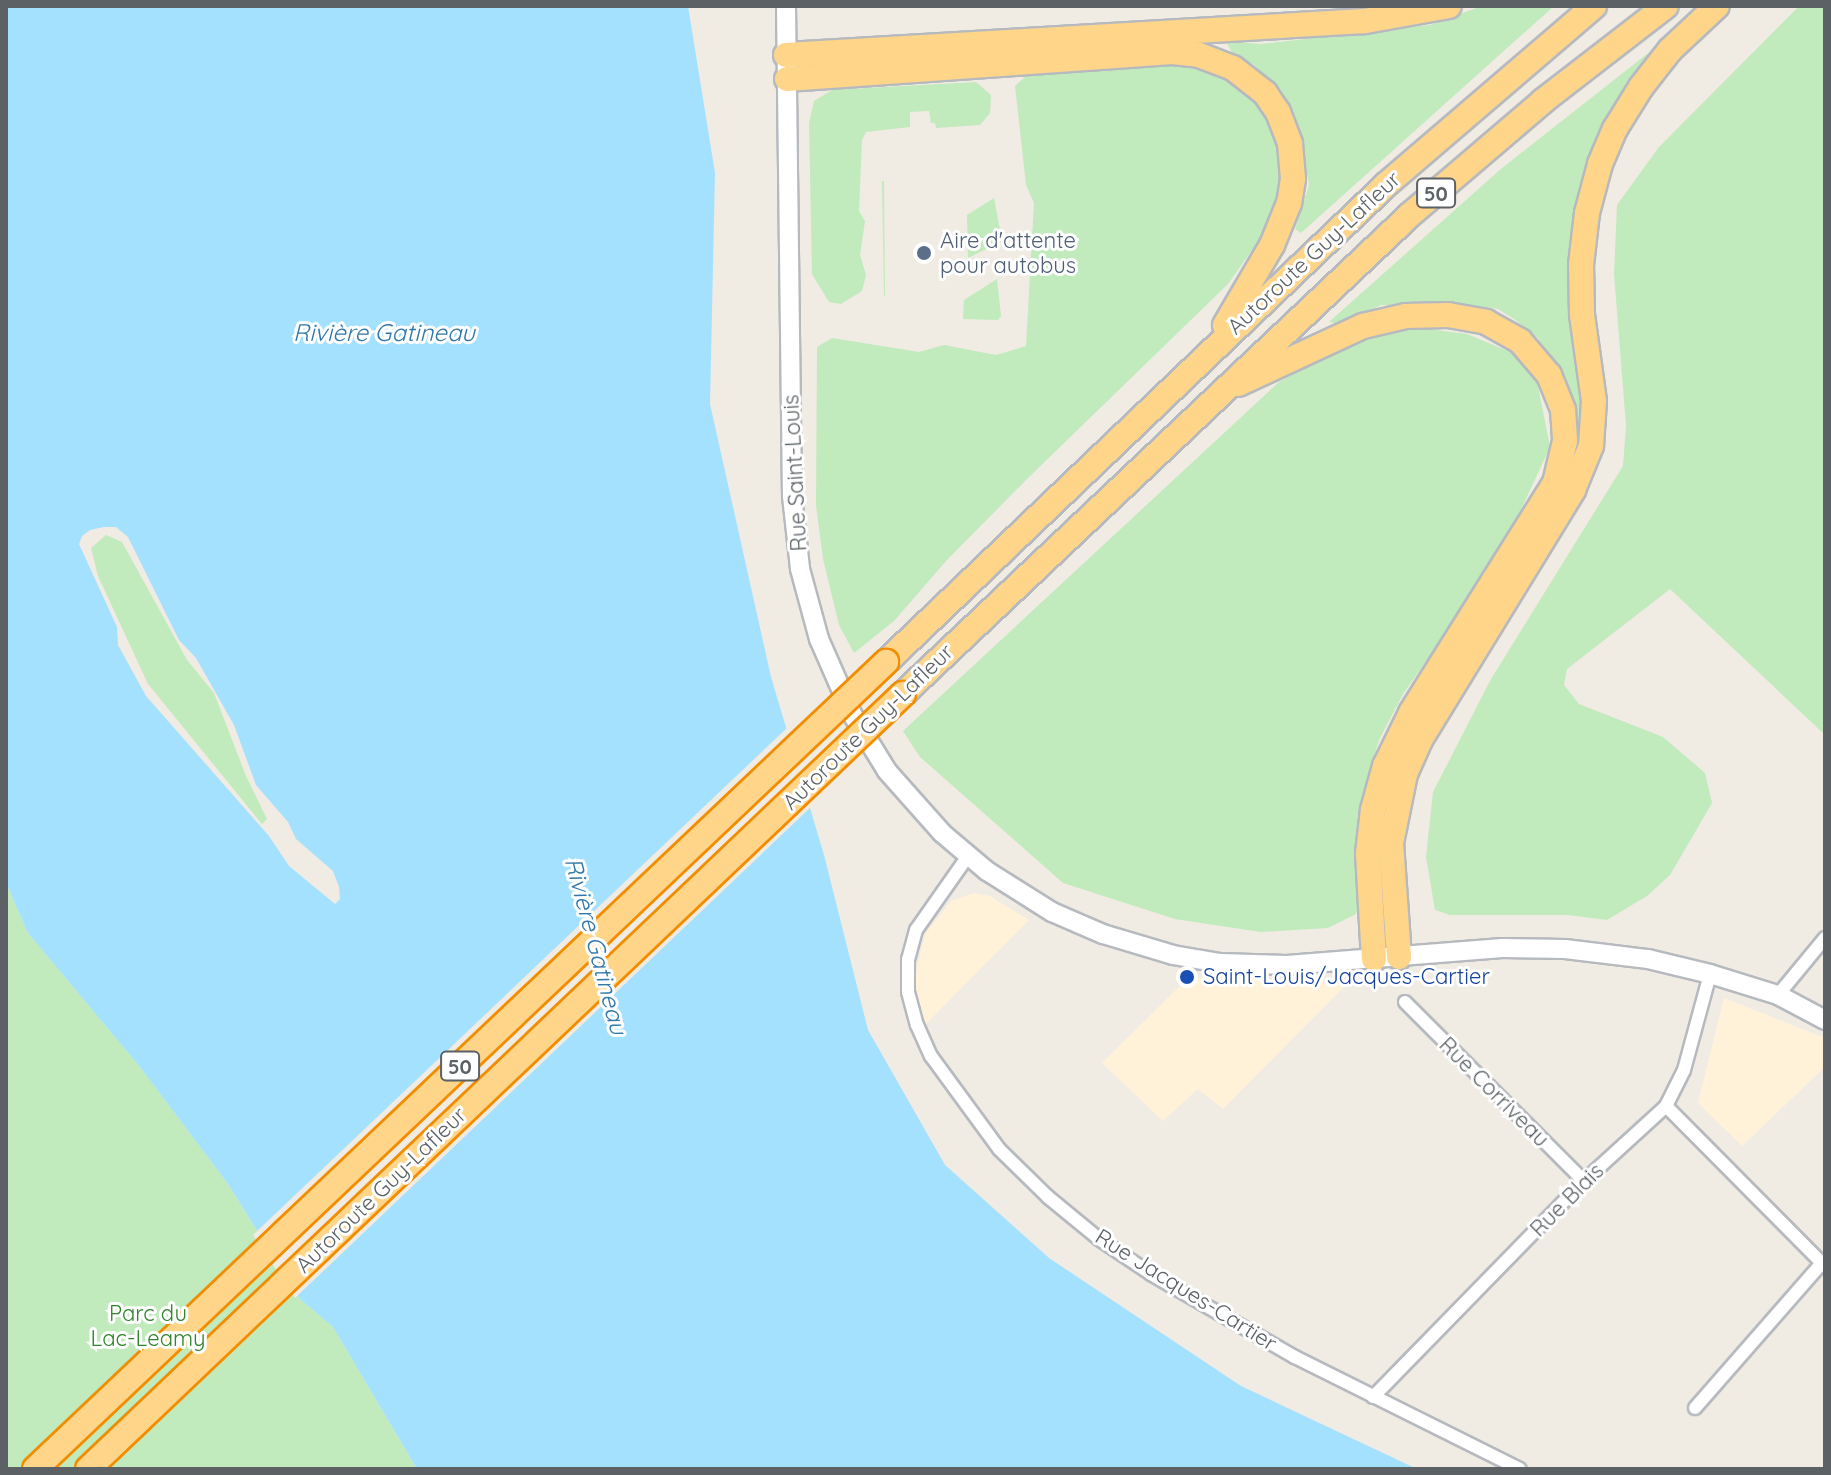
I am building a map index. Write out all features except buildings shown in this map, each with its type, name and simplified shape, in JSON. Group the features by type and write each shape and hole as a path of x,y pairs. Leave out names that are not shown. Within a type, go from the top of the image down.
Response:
{"highway":[{"path":"786,67 1365,21 1449,6"},
{"name":"Autoroute Guy-Lafleur","path":"35,1469 1424,150 1594,6"},
{"name":"Autoroute Guy-Lafleur","path":"88,1469 1218,394 1435,193 1551,95 1666,6"},
{"path":"1386,958 1391,843 1405,774 1420,740 1567,501 1591,446 1595,411 1582,315 1581,265 1587,213 1600,164 1620,121 1652,71 1717,6"},
{"path":"786,67 1172,52 1210,58 1245,76 1265,93 1284,123 1292,156 1291,191 1267,256 1209,352"},
{"path":"1218,394 1355,328 1406,316 1439,314 1480,320 1520,341 1549,375 1563,410 1565,441 1555,483 1411,713 1385,766 1373,810 1368,853 1386,958"}],"main road":[{"name":"Rue Saint-Louis","path":"786,6 792,496 805,591 829,666 875,754 916,806 968,856 1052,912 1103,934 1158,952 1252,965 1502,948 1565,949 1648,959 1710,974 1778,995 1825,1020"}],"street":[{"name":"Rue Jacques-Cartier","path":"968,856 920,921 907,970 908,992 917,1025 931,1056 960,1099 1008,1157 1048,1197 1099,1239 1191,1298 1373,1397 1520,1469"},
{"path":"1778,995 1825,938"},
{"name":"Rue Blais","path":"1373,1397 1584,1181 1666,1106 1684,1070 1710,974"},
{"name":"Rue Corriveau","path":"1405,1002 1584,1181"},
{"path":"1666,1106 1824,1265 1695,1408"}],"shaded area":[{"path":"974,893 990,896 1029,920 925,1025 917,1002 915,977 925,934 951,901"},
{"path":"1188,978 1349,982 1223,1109 1198,1089 1163,1121 1102,1063"},
{"path":"1724,998 1825,1038 1825,1067 1742,1146 1698,1103"}],"green space":[{"path":"1482,6 1554,6 1301,233 1295,229 1309,185 1301,137 1282,91 1253,64 1233,55 1226,41 1260,44 1430,25"},
{"path":"1799,6 1825,6 1825,735 1670,589 1567,669 1564,685 1579,704 1663,737 1705,773 1712,803 1670,875 1647,896 1607,920 1568,915 1450,915 1435,910 1426,857 1433,792 1491,679 1623,466 1626,426 1614,274 1617,205 1659,147"},
{"path":"1661,43 1603,136 1572,228 1571,281 1589,436 1569,470 1561,381 1538,338 1498,309 1472,305 1381,305 1345,325 1329,322 1502,168"},
{"path":"1186,61 1233,74 1264,101 1281,153 1282,171 1269,226 1228,284 1028,478 946,561 894,621 854,653 839,625 823,559 816,505 817,347 832,338 919,352 944,345 996,355 1026,346 1034,203 1026,185 1015,86 1035,68"},
{"path":"976,82 991,95 990,113 980,125 936,128 935,123 931,123 929,111 910,112 910,127 866,132 862,140 859,211 865,221 860,255 866,275 862,291 841,304 829,302 812,274 809,123 814,101 832,90"},
{"path":"884,181 885,297 884,295"},
{"path":"994,198 1002,241 968,258 967,215"},
{"path":"997,279 1001,316 998,320 963,319 964,300"},
{"path":"1412,327 1467,334 1515,354 1537,381 1550,447 1499,557 1403,694 1379,740 1359,807 1362,896 1356,914 1328,928 1261,932 1175,919 1063,883 920,757 903,731 1279,382 1349,345"},
{"path":"106,535 122,542 187,660 214,693 246,776 267,819 262,824 148,684 98,576 91,548"},
{"name":"Parc du Lac-Leamy","path":"6,883 28,933 140,1067 228,1184 300,1299 333,1327 417,1469 6,1469"}],"water":[{"name":"Rivière Gatineau","path":"6,6 688,6 715,173 710,404 771,677 824,855 868,1030 945,1165 1049,1258 1241,1386 1417,1469 417,1469 333,1327 300,1299 228,1184 140,1067 28,933 6,883","holes":["116,527 128,537 179,640 196,658 234,725 256,785 288,822 296,839 333,871 340,899 335,904 289,866 269,836 146,696 118,645 117,627 79,544 82,536 90,530"]}],"pier":[{"path":"790,725 813,805 295,1298 253,1235"}],"place":[{"name":"Aire d'attente pour autobus","path":"924,253"},
{"name":"Saint-Louis/Jacques-Cartier","path":"1187,977"}]}
